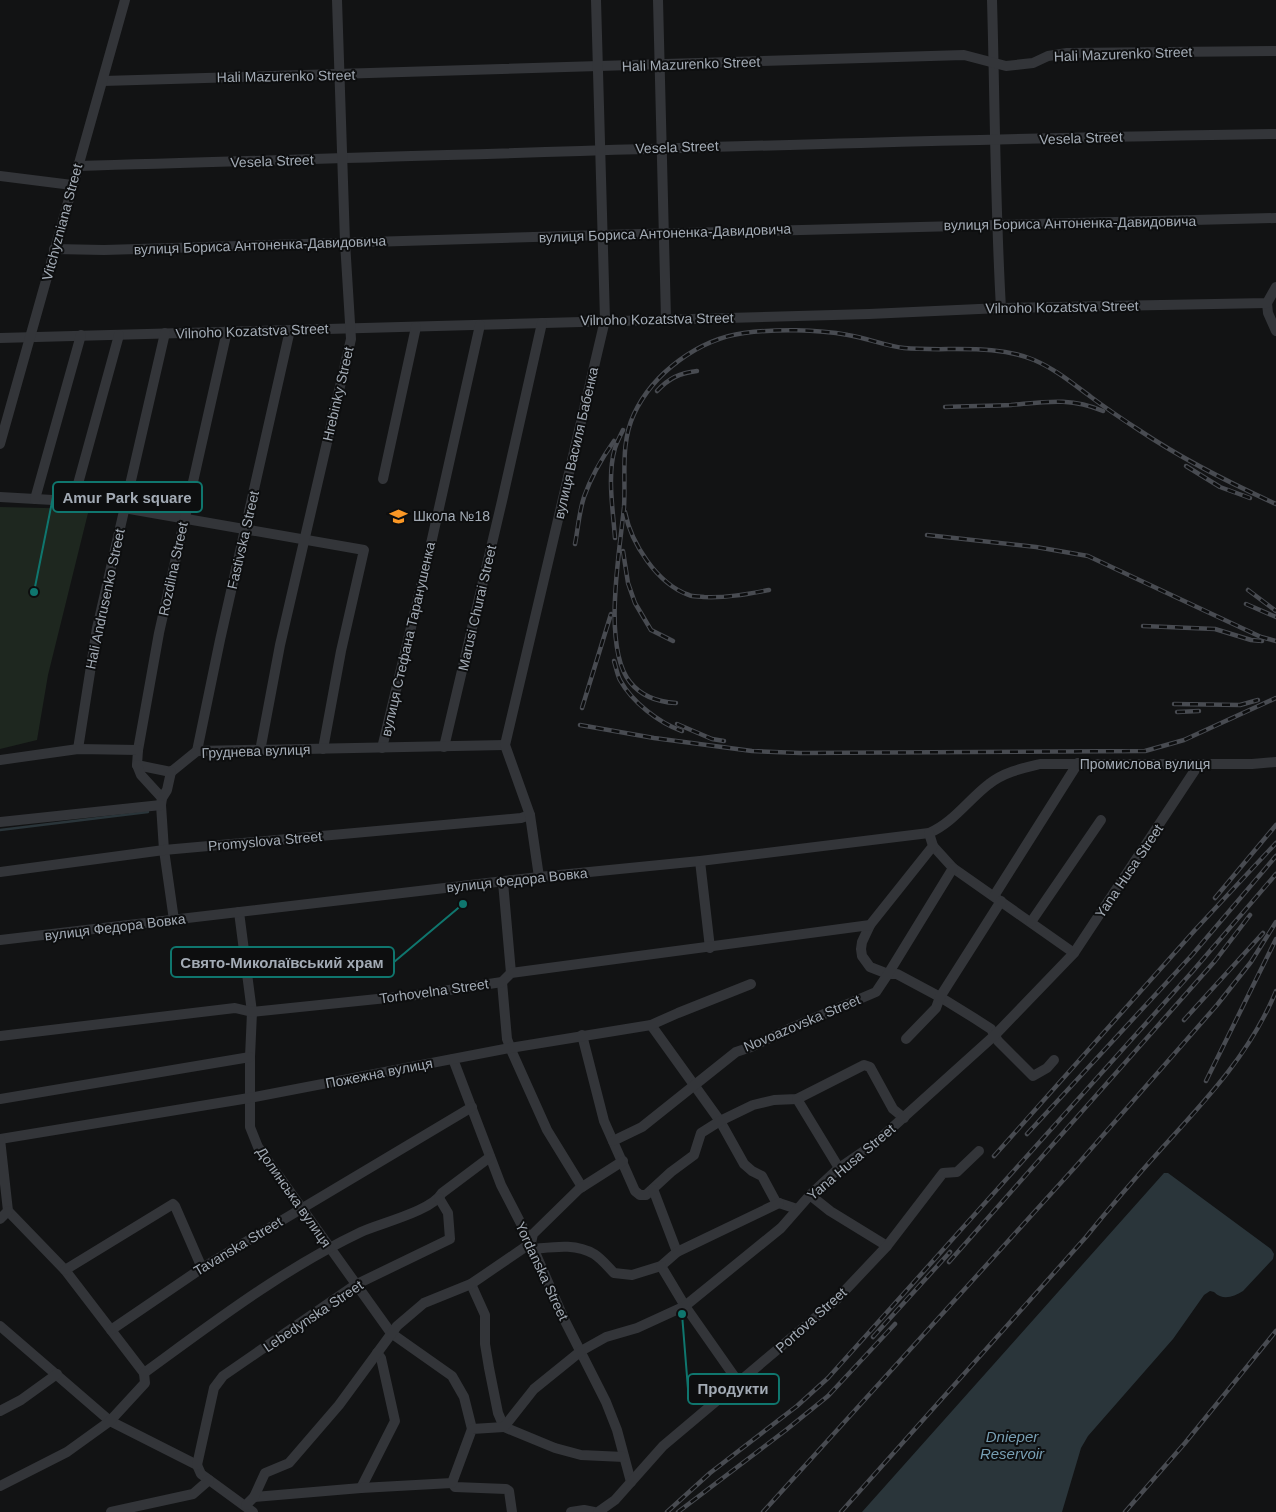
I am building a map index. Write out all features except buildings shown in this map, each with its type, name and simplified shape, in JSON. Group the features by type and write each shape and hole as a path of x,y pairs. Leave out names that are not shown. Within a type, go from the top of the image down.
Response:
{"street":[{"name":"Vitchyzniana Street","path":"0,444 125,0"},
{"name":"Hrebinky Street","path":"260,751 280,645 351,338 345,242 337,0"},
{"name":"вулиця Василя Бабенка","path":"505,745 605,320 596,0"},
{"path":"658,0 666,319"},
{"path":"992,0 996,224 1000,308"},
{"name":"Hali Mazurenko Street","path":"103,81 964,55 1006,66 1033,63 1048,56 1067,54 1276,52"},
{"name":"Vesela Street","path":"77,166 458,156 600,149 1276,134"},
{"path":"0,176 72,185"},
{"name":"вулиця Бориса Антоненка-Давидовича","path":"54,249 104,250 664,233 1276,218"},
{"path":"1276,287 1267,303 1268,313 1276,331"},
{"name":"Vilnoho Kozatstva Street","path":"0,338 869,314 1000,308 1267,303"},
{"name":"Marusi Churai Street","path":"444,747 542,323"},
{"name":"вулиця Стефана Таранушенка","path":"382,748 428,557 480,325"},
{"path":"383,479 416,327"},
{"name":"Fastivska Street","path":"197,751 290,330"},
{"name":"Rozdilna Street","path":"138,750 159,633 226,332"},
{"name":"Hali Andrusenko Street","path":"78,749 97,628 165,333"},
{"path":"35,499 81,335"},
{"path":"73,502 119,335"},
{"path":"0,497 124,508 364,550 341,651 323,749"},
{"path":"505,745 530,815 539,877"},
{"name":"Груднева вулиця","path":"171,772 197,751 505,745"},
{"path":"0,760 78,749 138,750 138,765 141,775 162,802"},
{"name":"Промислова вулиця","path":"1014,770 1040,764 1252,764 1276,762"},
{"path":"906,1039 936,1008 940,997 1078,763"},
{"name":"Yana Husa Street","path":"504,1428 534,1389 581,1351 606,1337 637,1328 685,1306 781,1228 810,1195 839,1168 874,1144 995,1035 1074,952 1199,764"},
{"path":"138,765 171,772 162,802 164,850 174,920"},
{"name":"вулиця Федора Вовка","path":"0,940 539,877 700,861 929,833 944,825 991,783 1014,770"},
{"path":"0,822 162,802"},
{"name":"Promyslova Street","path":"0,872 164,850 511,819 530,815"},
{"path":"1031,922 1101,820"},
{"path":"929,833 933,846 953,868 1074,952"},
{"path":"933,846 870,925 862,942 862,956 870,967 888,974 897,974 940,997 985,1026 1033,1076 1047,1068 1054,1060"},
{"path":"700,861 710,948"},
{"name":"Novoazovska Street","path":"613,1141 642,1127 736,1052 751,1048 791,1028 876,992 953,868"},
{"path":"503,882 511,973 710,948 870,925"},
{"name":"Долинська вулиця","path":"239,912 252,1012 249,1098 250,1127 258,1147 391,1334 452,1376 464,1397 472,1429"},
{"name":"Torhovelna Street","path":"0,1036 235,1008 252,1012 416,995 502,982 511,973"},
{"path":"502,982 507,1039 510,1048 547,1130 582,1187"},
{"name":"Пожежна вулиця","path":"0,1139 249,1098 510,1048 651,1025 751,984"},
{"path":"651,1025 720,1122 744,1164 762,1176 774,1199 796,1210"},
{"path":"582,1035 604,1121 637,1193 646,1194 694,1155 701,1133 720,1122 753,1105 774,1100 797,1099 866,1065 872,1069 893,1108 904,1118"},
{"path":"0,1099 250,1057"},
{"name":"Yordanska Street","path":"452,1059 501,1184 532,1246 564,1319 606,1402 617,1430 631,1482"},
{"path":"797,1099 839,1168"},
{"name":"Tavanska Street","path":"111,1330 202,1268 472,1107"},
{"path":"0,1139 4,1211 0,1220"},
{"name":"Portova Street","path":"598,1512 615,1500 663,1446 834,1301 887,1246 943,1173 957,1172 979,1150"},
{"path":"144,1373 235,1306 328,1248 370,1228 420,1209 439,1198 442,1193 490,1157"},
{"path":"532,1246 533,1234 582,1187 623,1161"},
{"path":"653,1189 677,1252"},
{"path":"810,1195 830,1211 887,1246"},
{"name":"Lebedynska Street","path":"197,1465 214,1388 223,1376 356,1285 450,1239 448,1213 439,1198"},
{"path":"0,1326 110,1420 197,1465 201,1474 250,1508 265,1473 288,1463 339,1405 397,1326 424,1303 471,1284 532,1246 566,1245 582,1250 595,1255 614,1273 632,1274 661,1266 677,1252 779,1203"},
{"path":"65,1270 173,1204 202,1268"},
{"path":"0,1486 67,1452 110,1420 145,1383 144,1373 65,1270 4,1211"},
{"path":"661,1266 685,1306 739,1382"},
{"path":"471,1284 485,1315 485,1344 489,1368 498,1413 504,1428"},
{"path":"361,1488 395,1421 381,1358 376,1353"},
{"path":"0,1411 21,1400 57,1374"},
{"path":"452,1483 472,1429 504,1428 555,1448 581,1455 624,1457"},
{"path":"111,1512 193,1494 209,1480"},
{"path":"254,1497 452,1483 455,1487 506,1489 508,1490 512,1512"},
{"path":"571,1512 584,1510 594,1512"}],"shaded area":[{"path":"0,507 89,509 48,675 37,740 0,749"}],"water":[{"name":"Dnieper Reservoir","path":"1164,1173 1168,1173 1271,1249 1274,1254 1273,1259 1243,1291 1224,1297 1210,1291 1204,1295 1173,1339 1088,1436 1081,1448 1062,1512 862,1512"}],"waterway":[{"path":"0,830 148,812"}],"railway":[{"path":"676,703 650,697 634,687 622,666 617,646 615,598 624,507 625,448 634,414 642,399 653,385 679,360 711,342 744,333 783,330 809,331 848,335 904,348 970,349 1018,355 1034,360 1056,372 1116,415 1191,462 1276,504"},
{"path":"657,391 675,377 697,371"},
{"path":"945,407 1068,402 1103,411"},
{"path":"615,538 611,470 615,448 623,430"},
{"path":"575,544 584,497 597,468 614,441"},
{"path":"1186,466 1220,487 1250,498"},
{"path":"625,512 639,549 656,572 677,590 692,596 712,597 769,590"},
{"path":"927,535 1036,547 1088,556 1261,637 1276,641"},
{"path":"623,551 628,583 635,603 651,630 673,641"},
{"path":"1248,590 1276,611"},
{"path":"1246,604 1276,617"},
{"path":"582,708 611,614"},
{"path":"1143,626 1215,629 1251,640 1262,641"},
{"path":"614,661 620,680 639,704 664,723 682,731"},
{"path":"580,725 654,738 752,751 800,753 1145,751 1184,740 1276,698"},
{"path":"1174,704 1240,705 1258,700"},
{"path":"1177,712 1199,711"},
{"path":"677,724 712,739 724,741"},
{"path":"1215,898 1276,825"},
{"path":"994,1156 1195,930 1276,843"},
{"path":"1027,1134 1192,955 1276,856"},
{"path":"667,1512 710,1473 797,1406 828,1378 1192,972 1276,874"},
{"path":"949,1262 1215,961 1250,915"},
{"path":"763,1512 1077,1165 1217,1005 1251,962 1276,922"},
{"path":"1184,1020 1263,933"},
{"path":"1206,1081 1276,939"},
{"path":"841,1512 1086,1237 1227,1074 1254,1034 1276,991"},
{"path":"873,1337 950,1252"},
{"path":"678,1512 828,1396 895,1324"},
{"path":"1125,1512 1185,1443 1276,1331"}],"place":[{"name":"Школа №18","path":"399,516"},
{"name":"Amur Park square","path":"34,592"},
{"name":"Свято-Миколаївський храм","path":"463,904"},
{"name":"Продукти","path":"682,1314"}]}
